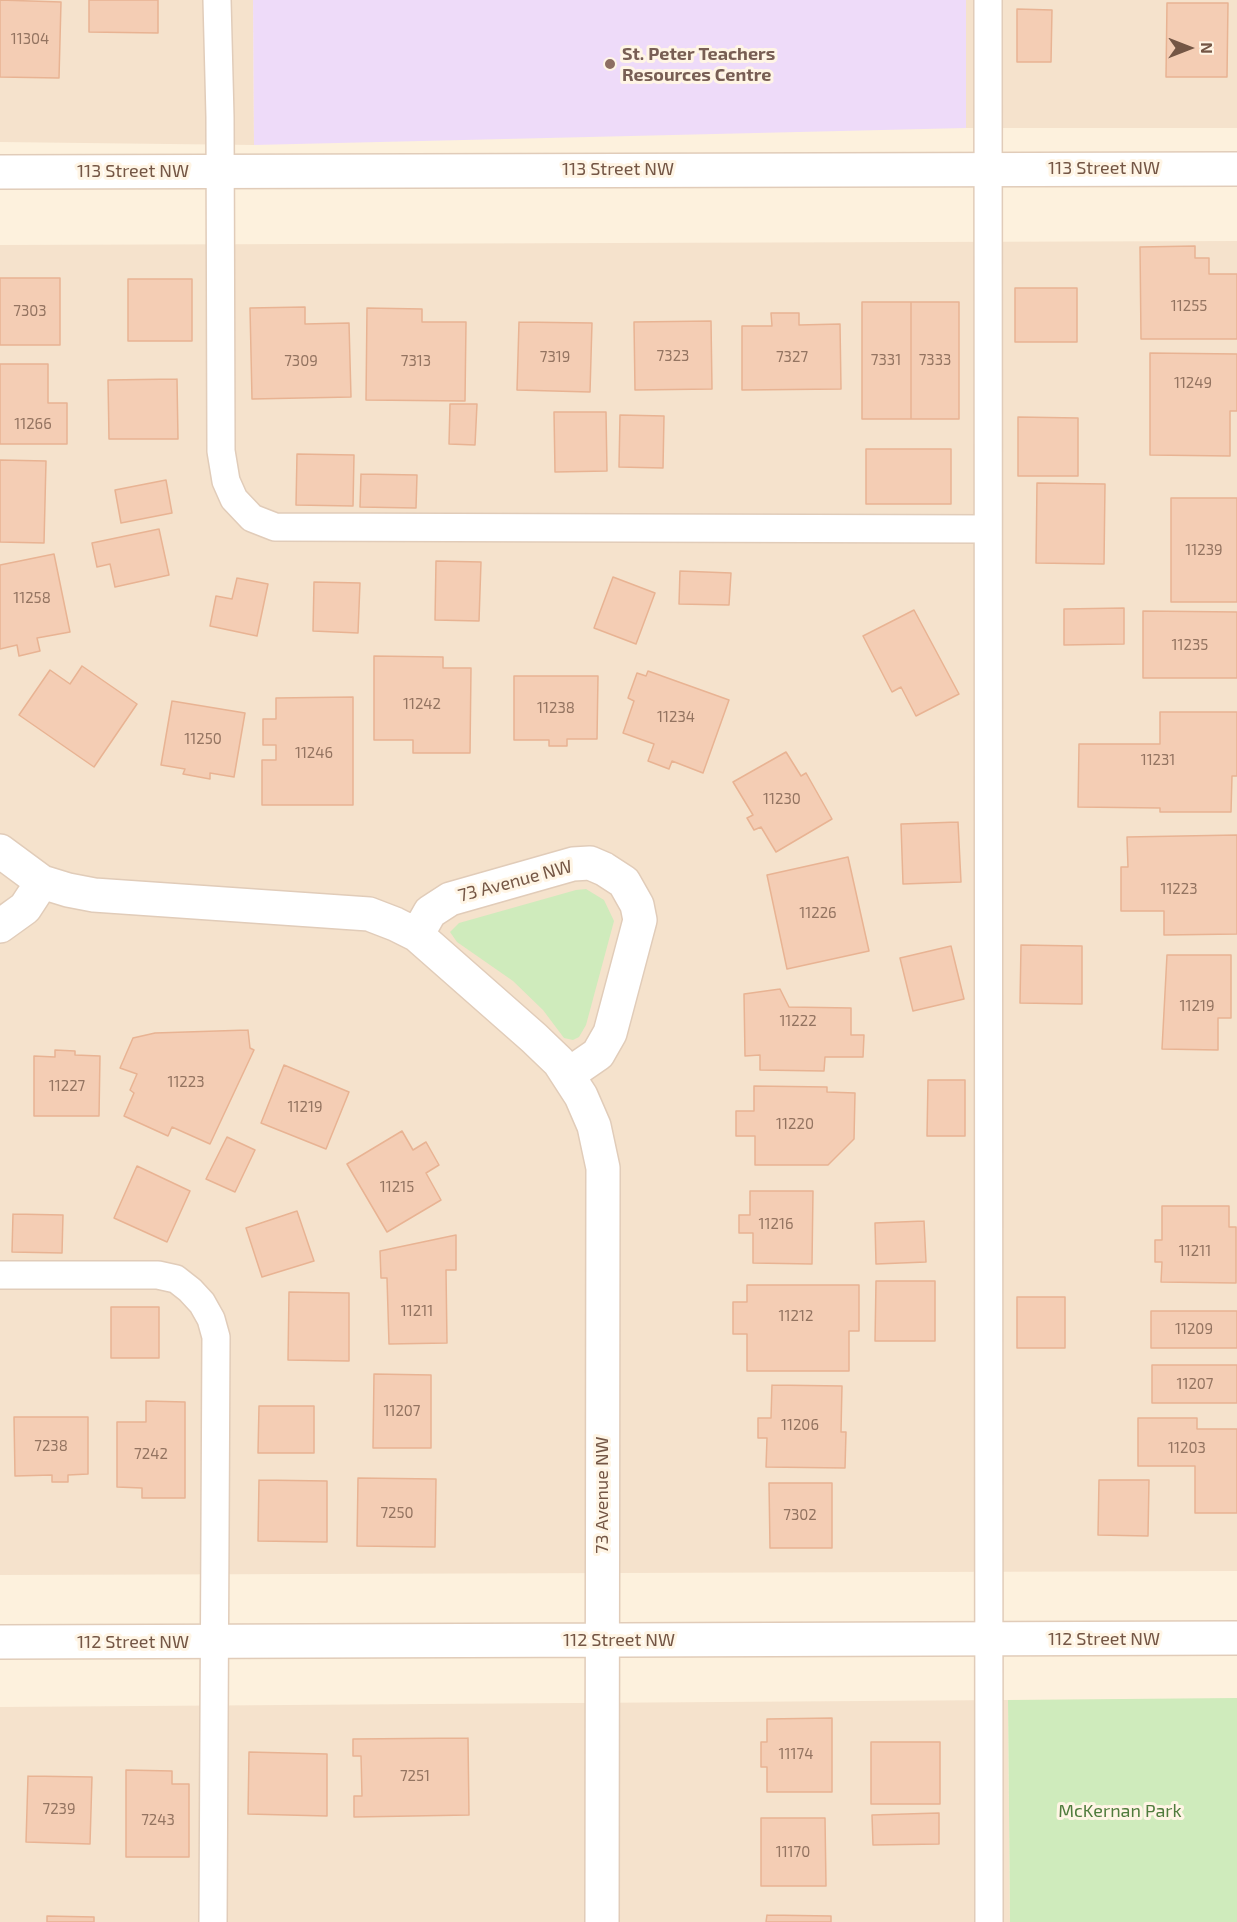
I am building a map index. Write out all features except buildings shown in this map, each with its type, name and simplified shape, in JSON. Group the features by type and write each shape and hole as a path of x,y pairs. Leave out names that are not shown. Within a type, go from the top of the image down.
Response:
{"street":[{"name":"113 Street NW","path":"0,172 1237,169"},
{"name":"73 Avenue NW","path":"0,851 42,882 94,895 369,914 417,936 534,1038 568,1074 594,1126 603,1168 602,1922"},
{"name":"73 Avenue NW","path":"417,936 430,912 450,899 573,864 590,863 624,882 637,906 640,920 610,1033 598,1054 568,1074"},
{"path":"0,926 25,908 42,882"},
{"name":"112 Street NW","path":"0,1642 1237,1638"}],"lane":[{"path":"217,0 221,451 226,481 234,498 252,518 275,527 988,528"},
{"path":"988,0 989,1922"},
{"path":"0,1275 158,1275 176,1279 202,1303 211,1319 216,1337 213,1922"}],"shaded area":[{"path":"0,0 253,0 254,145 0,142"},
{"name":"St. Peter Teachers Resources Centre","path":"253,0 966,0 966,128 254,145"},
{"path":"966,0 1237,0 1237,128 966,128"},
{"path":"1237,241 1237,1571 0,1575 0,245"},
{"path":"1008,1700 1010,1922 0,1922 0,1707"}],"green space":[{"path":"586,889 604,900 614,921 586,1025 579,1037 573,1040 564,1038 543,1010 513,981 457,942 450,932 459,923"},
{"name":"McKernan Park","path":"1237,1698 1237,1922 1010,1922 1008,1700"}],"place":[{"name":"St. Peter Teachers Resources Centre","path":"610,64"}]}
